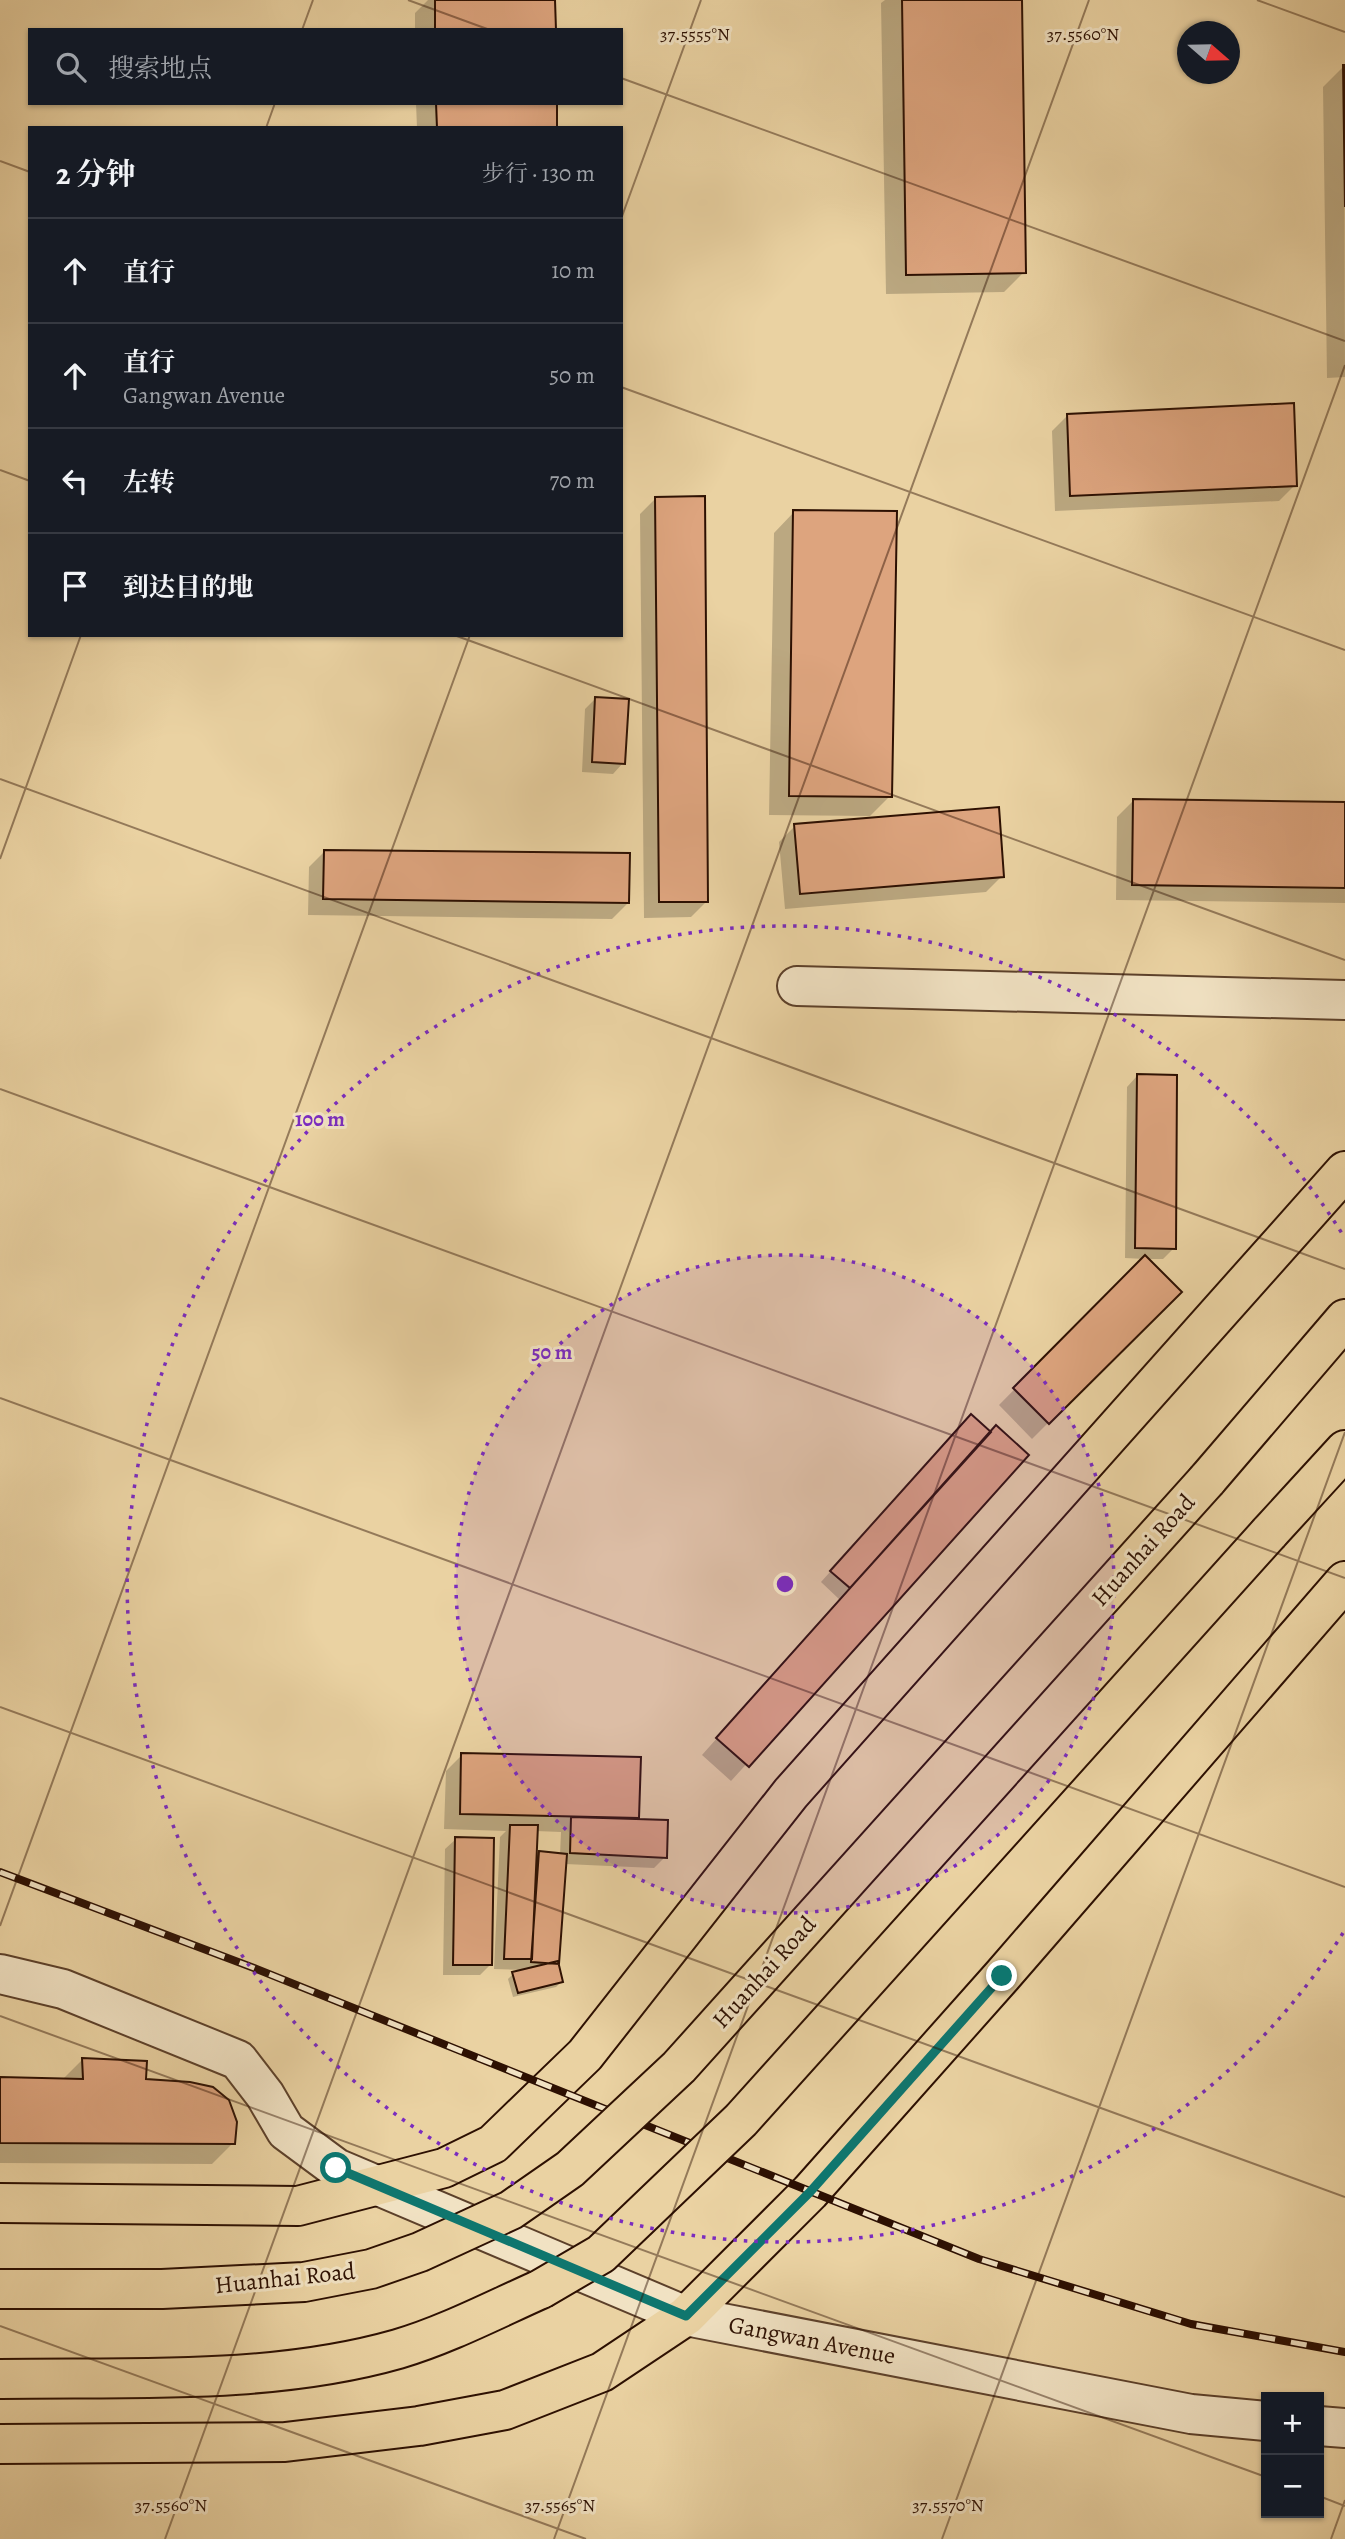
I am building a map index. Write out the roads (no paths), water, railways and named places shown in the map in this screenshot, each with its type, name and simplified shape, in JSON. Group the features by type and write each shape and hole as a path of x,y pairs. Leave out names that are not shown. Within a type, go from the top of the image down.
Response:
{"main road":[{"path":"0,2203 298,2206 444,2168 493,2144 585,2055 791,1793 1345,1171"},
{"name":"Huanhai Road","path":"0,2289 162,2289 304,2282 371,2269 420,2252 510,2210 570,2169 679,2067 1207,1479 1345,1319"},
{"path":"0,2379 246,2374 331,2364 400,2348 460,2324 541,2289 601,2254 741,2120 1345,1450"},
{"path":"0,2444 285,2442 419,2426 505,2410 602,2372 686,2316 810,2192 1002,1976 1345,1581"}],"street":[{"path":"797,986 1345,1000"},
{"name":"Gangwan Avenue","path":"0,1974 63,1989 238,2060 265,2095 286,2132 336,2168 686,2316 1191,2414 1261,2421"},
{"path":"1324,2426 1345,2428"}],"railway":[{"path":"0,1872 254,1968 979,2259 1191,2324 1345,2352"}]}
